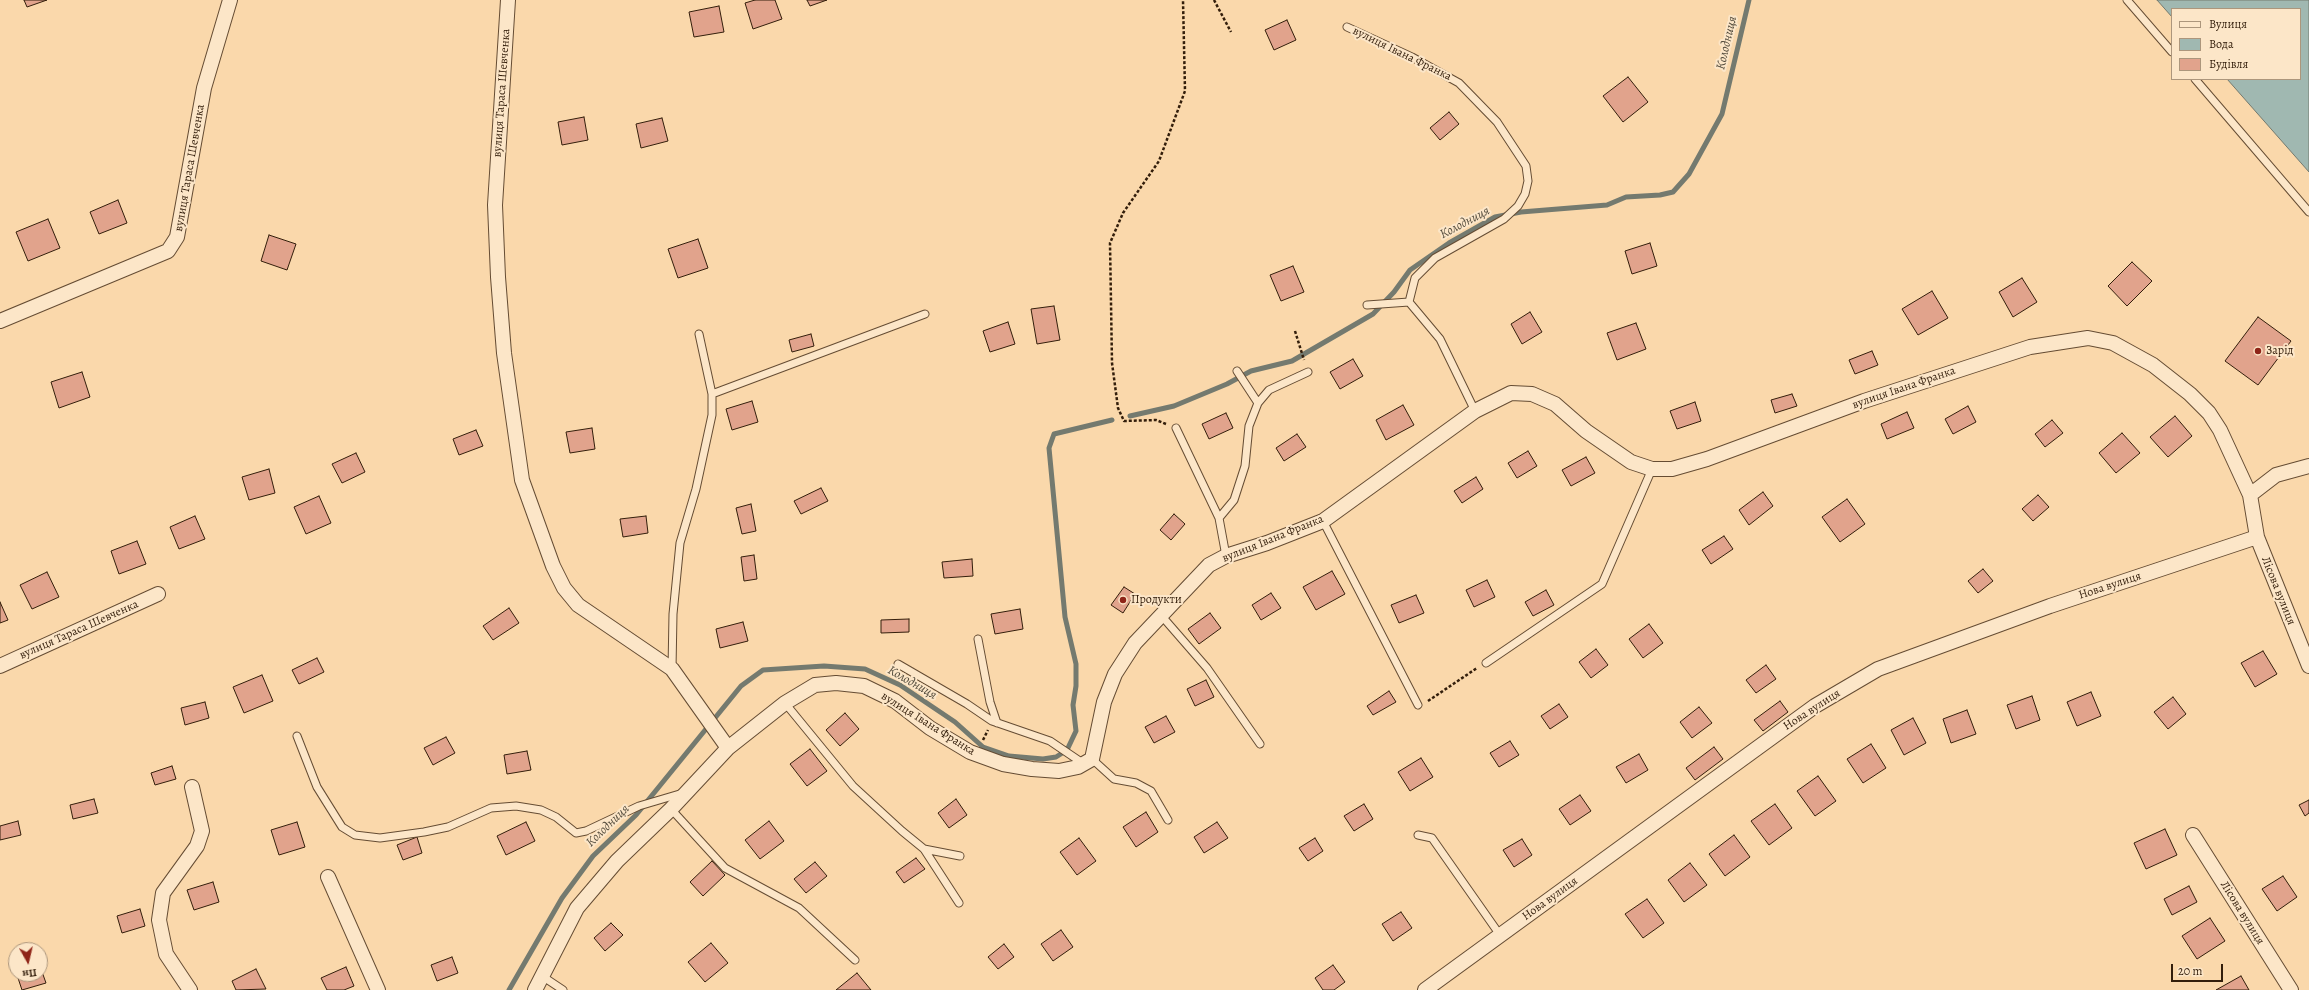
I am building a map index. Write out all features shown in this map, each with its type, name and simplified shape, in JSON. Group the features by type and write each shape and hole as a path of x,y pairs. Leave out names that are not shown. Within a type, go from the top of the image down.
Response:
{"street":[{"name":"вулиця Тараса Шевченка","path":"0,321 168,251 177,237 204,88 230,0"},
{"name":"вулиця Тараса Шевченка","path":"508,0 495,204 498,277 504,353 522,480 553,566 564,588 578,606 672,669"},
{"name":"вулиця Івана Франка","path":"535,990 577,908 617,861 670,803 685,792 724,743 785,703 815,685 836,683 864,686 895,701 930,728 977,755 1003,764 1032,769 1058,771 1078,767 1084,760 1115,674 1135,643 1160,614 1209,565 1226,556 1267,544 1323,521 1474,411 1511,393 1532,394 1555,404 1586,430 1631,462 1652,469 1672,469 1707,459 1864,401 2030,347 2088,338 2113,343 2153,365 2190,394 2209,413 2220,430 2250,495 2257,537"},
{"path":"2250,495 2276,475 2309,466"},
{"name":"Лісова вулиця","path":"2257,537 2309,666"},
{"name":"Нова вулиця","path":"1425,990 1815,706 1878,669 2050,606 2257,537"},
{"name":"вулиця Тараса Шевченка","path":"0,666 158,594"},
{"path":"672,669 724,743"},
{"path":"190,990 166,954 159,920 163,893 197,846 202,831 192,787"},
{"name":"Лісова вулиця","path":"2193,835 2290,990"},
{"path":"328,877 378,990"}],"lane":[{"path":"2127,0 2171,51"},
{"name":"вулиця Івана Франка","path":"1347,27 1412,57 1459,83 1497,122 1526,166 1528,181 1525,194 1518,206 1504,220 1435,258 1415,278 1409,302"},
{"path":"2196,80 2309,212"},
{"path":"1367,305 1409,302 1440,339 1474,411"},
{"path":"712,394 925,314"},
{"path":"672,669 673,614 680,542 696,489 712,415 712,394 699,334"},
{"path":"1237,371 1258,403"},
{"path":"1219,518 1234,500 1241,480 1245,466 1249,426 1258,403 1269,390 1308,372"},
{"path":"1176,428 1219,518 1226,556"},
{"path":"1486,662 1602,584 1652,469"},
{"path":"1323,521 1418,705"},
{"path":"1160,614 1207,668 1260,744"},
{"path":"978,639 994,722"},
{"path":"898,664 967,704 994,722 1050,741 1114,779 1136,783 1151,791 1168,820"},
{"path":"785,703 853,786 924,849 959,904"},
{"path":"297,736 317,787 342,827 355,835 380,838 424,832 448,827 491,808 516,806 541,810 556,817 576,833 586,831 639,806 670,803 725,868 799,908 854,960"},
{"path":"1418,836 1432,838 1500,935"},
{"path":"924,849 960,856"},
{"path":"542,976 563,990"}],"path":[{"path":"1176,428 1156,420 1124,422 1118,408 1112,363 1113,296 1110,243 1123,213 1159,161 1185,91 1183,0"},
{"path":"1214,0 1231,32"},
{"path":"1295,331 1308,372"},
{"path":"1418,705 1486,662"},
{"path":"977,755 994,722"}],"water":[{"path":"2157,0 2309,0 2309,172 2228,80 2301,80 2301,8 2171,8 2171,16"}],"building":[{"path":"24,0 47,0 27,7"},
{"path":"755,0 775,0 782,19 753,29 745,3"},
{"path":"807,0 827,0 810,6"},
{"path":"719,6 724,32 694,37 689,12"},
{"path":"1287,20 1296,40 1274,50 1265,30"},
{"path":"1628,77 1648,102 1623,122 1603,96"},
{"path":"1449,112 1459,124 1440,140 1430,128"},
{"path":"584,117 588,140 562,145 558,122"},
{"path":"662,118 668,141 641,148 636,124"},
{"path":"118,200 127,223 99,234 90,212"},
{"path":"48,219 60,248 28,261 16,232"},
{"path":"269,235 296,244 287,270 261,261"},
{"path":"698,239 708,268 678,278 668,249"},
{"path":"1650,243 1657,266 1632,274 1625,251"},
{"path":"2132,262 2152,281 2127,306 2108,286"},
{"path":"1293,266 1304,292 1281,301 1270,275"},
{"path":"2022,278 2037,302 2013,317 1999,292"},
{"path":"1932,291 1948,318 1918,335 1902,309"},
{"path":"1054,306 1060,340 1037,344 1031,309"},
{"path":"1530,312 1542,332 1522,344 1511,324"},
{"name":"Зарід","path":"2258,317 2291,341 2258,385 2225,361"},
{"path":"1008,322 1015,344 990,352 983,331"},
{"path":"1636,323 1646,349 1617,360 1607,333"},
{"path":"811,334 814,346 792,352 789,340"},
{"path":"1872,351 1878,365 1855,374 1849,360"},
{"path":"1353,359 1363,376 1340,389 1330,372"},
{"path":"82,372 90,397 59,408 51,382"},
{"path":"1792,394 1797,406 1775,413 1771,400"},
{"path":"752,401 758,422 732,430 726,409"},
{"path":"1695,402 1701,421 1677,429 1670,411"},
{"path":"1403,405 1414,425 1386,440 1376,420"},
{"path":"1968,406 1976,422 1953,434 1945,419"},
{"path":"1907,412 1914,428 1887,439 1881,424"},
{"path":"1226,413 1233,428 1209,439 1202,424"},
{"path":"2175,416 2192,436 2168,457 2150,437"},
{"path":"2052,420 2063,433 2045,447 2035,434"},
{"path":"592,428 595,449 570,453 566,432"},
{"path":"476,430 483,446 459,455 453,439"},
{"path":"2122,433 2140,453 2116,473 2099,453"},
{"path":"1297,434 1306,447 1284,461 1276,448"},
{"path":"1528,451 1537,466 1517,478 1508,463"},
{"path":"356,453 365,472 342,483 332,464"},
{"path":"1586,457 1595,473 1571,486 1562,470"},
{"path":"269,469 275,493 249,500 242,477"},
{"path":"1476,477 1483,489 1462,503 1454,491"},
{"path":"821,488 828,501 801,514 794,501"},
{"path":"1763,492 1773,506 1749,525 1739,510"},
{"path":"2038,495 2049,507 2033,521 2022,509"},
{"path":"319,496 331,523 306,534 294,507"},
{"path":"1847,499 1865,524 1840,542 1822,517"},
{"path":"751,504 756,531 742,534 736,508"},
{"path":"1174,514 1185,524 1171,540 1160,530"},
{"path":"195,516 205,539 179,549 170,527"},
{"path":"646,516 648,533 623,537 620,519"},
{"path":"1724,536 1733,549 1711,564 1702,550"},
{"path":"137,541 146,564 119,574 111,551"},
{"path":"754,555 757,579 744,581 741,557"},
{"path":"972,559 973,576 944,578 942,562"},
{"path":"1983,569 1993,581 1978,593 1968,581"},
{"path":"1332,571 1345,594 1316,610 1303,587"},
{"path":"47,572 59,597 32,609 20,585"},
{"path":"1487,580 1495,597 1474,607 1466,590"},
{"name":"Продукти","path":"1124,587 1135,594 1123,613 1111,605"},
{"path":"1546,590 1554,605 1533,616 1525,602"},
{"path":"1271,593 1281,608 1261,620 1252,605"},
{"path":"1416,595 1424,613 1399,623 1391,605"},
{"path":"0,602 8,620 0,623"},
{"path":"509,608 519,623 493,640 483,626"},
{"path":"1020,609 1023,629 995,634 991,614"},
{"path":"1210,613 1221,628 1199,644 1188,629"},
{"path":"909,619 909,632 881,633 881,620"},
{"path":"743,622 748,641 720,648 716,629"},
{"path":"1649,624 1663,643 1643,658 1629,639"},
{"path":"1596,649 1608,665 1591,678 1579,662"},
{"path":"2263,651 2277,674 2255,687 2241,663"},
{"path":"317,658 324,672 299,684 292,670"},
{"path":"1766,665 1776,679 1756,693 1746,680"},
{"path":"262,675 273,701 244,713 233,687"},
{"path":"1206,680 1214,697 1195,706 1187,689"},
{"path":"1389,691 1396,702 1373,715 1367,706"},
{"path":"2091,692 2101,716 2077,726 2067,702"},
{"path":"2032,696 2040,720 2016,729 2007,705"},
{"path":"2173,697 2186,714 2168,729 2154,712"},
{"path":"1780,701 1788,712 1763,731 1754,720"},
{"path":"205,702 209,718 185,725 181,708"},
{"path":"1559,704 1568,717 1550,729 1541,716"},
{"path":"1699,707 1712,723 1692,738 1680,722"},
{"path":"1967,710 1976,734 1951,743 1943,719"},
{"path":"845,713 859,729 840,746 826,730"},
{"path":"1166,716 1175,732 1154,743 1145,727"},
{"path":"1913,718 1926,743 1904,755 1891,730"},
{"path":"446,737 455,753 433,765 424,748"},
{"path":"1510,741 1519,755 1499,767 1490,753"},
{"path":"1871,744 1886,768 1863,783 1847,759"},
{"path":"1714,747 1723,759 1695,780 1686,768"},
{"path":"810,749 827,771 807,786 790,764"},
{"path":"527,751 531,770 507,774 504,755"},
{"path":"1639,754 1648,770 1626,783 1616,767"},
{"path":"1421,758 1433,777 1410,791 1398,772"},
{"path":"172,766 176,779 155,785 151,773"},
{"path":"1818,776 1836,801 1815,816 1797,791"},
{"path":"1580,795 1591,811 1570,825 1559,809"},
{"path":"94,799 98,813 73,819 70,805"},
{"path":"956,799 967,815 949,828 938,813"},
{"path":"2309,800 2309,813 2305,816 2299,805"},
{"path":"1364,804 1373,819 1354,831 1344,816"},
{"path":"1775,804 1792,828 1769,845 1751,821"},
{"path":"1146,812 1158,832 1136,847 1123,827"},
{"path":"18,821 21,835 0,840 0,826"},
{"path":"769,821 784,841 760,859 745,840"},
{"path":"297,822 305,847 279,855 271,830"},
{"path":"526,822 535,841 506,855 497,836"},
{"path":"1217,822 1228,838 1204,853 1194,837"},
{"path":"2165,829 2177,855 2146,869 2134,843"},
{"path":"1734,835 1750,857 1725,876 1709,854"},
{"path":"417,837 422,853 403,860 397,845"},
{"path":"1079,838 1096,861 1077,875 1060,852"},
{"path":"1315,838 1323,851 1308,861 1299,848"},
{"path":"1522,839 1532,855 1514,867 1503,850"},
{"path":"916,858 925,869 904,883 896,872"},
{"path":"712,861 725,875 703,896 690,882"},
{"path":"815,862 827,876 806,893 794,879"},
{"path":"1690,863 1707,885 1684,902 1668,880"},
{"path":"2283,876 2297,897 2277,911 2262,889"},
{"path":"213,882 219,902 194,910 187,890"},
{"path":"2189,886 2197,902 2172,915 2164,899"},
{"path":"1647,899 1664,923 1643,938 1625,914"},
{"path":"140,909 145,926 122,933 117,916"},
{"path":"1401,912 1412,928 1393,941 1382,924"},
{"path":"2210,918 2225,941 2197,959 2182,936"},
{"path":"611,923 623,935 605,951 594,938"},
{"path":"1061,930 1073,947 1053,961 1041,944"},
{"path":"711,943 728,963 705,982 688,962"},
{"path":"1004,944 1014,957 998,969 988,957"},
{"path":"452,957 458,973 437,981 431,965"},
{"path":"1333,965 1345,982 1334,990 1323,990 1315,978"},
{"path":"346,967 354,986 344,990 327,990 321,978"},
{"path":"256,969 266,989 236,990 232,981"},
{"path":"857,973 871,990 836,990"},
{"path":"2241,976 2249,990 2216,990"},
{"path":"19,982 46,983 22,990"}],"waterway":[{"name":"Колодниця","path":"1130,416 1174,406 1227,384 1251,371 1292,361 1373,314 1394,292 1410,270 1449,243 1495,217 1521,212 1607,205 1626,197 1660,195 1673,192 1689,174 1722,114 1749,0"},
{"name":"Колодниця","path":"509,990 562,898 593,856 636,815 741,686 763,670 824,666 865,669 900,685 955,722 983,747 1009,756 1043,759 1056,757 1067,750 1076,731 1073,705 1076,686 1076,664 1065,617 1049,448 1054,434 1112,420"}],"place":[{"name":"Зарід","path":"2258,351"},
{"name":"Продукти","path":"1123,600"}]}
